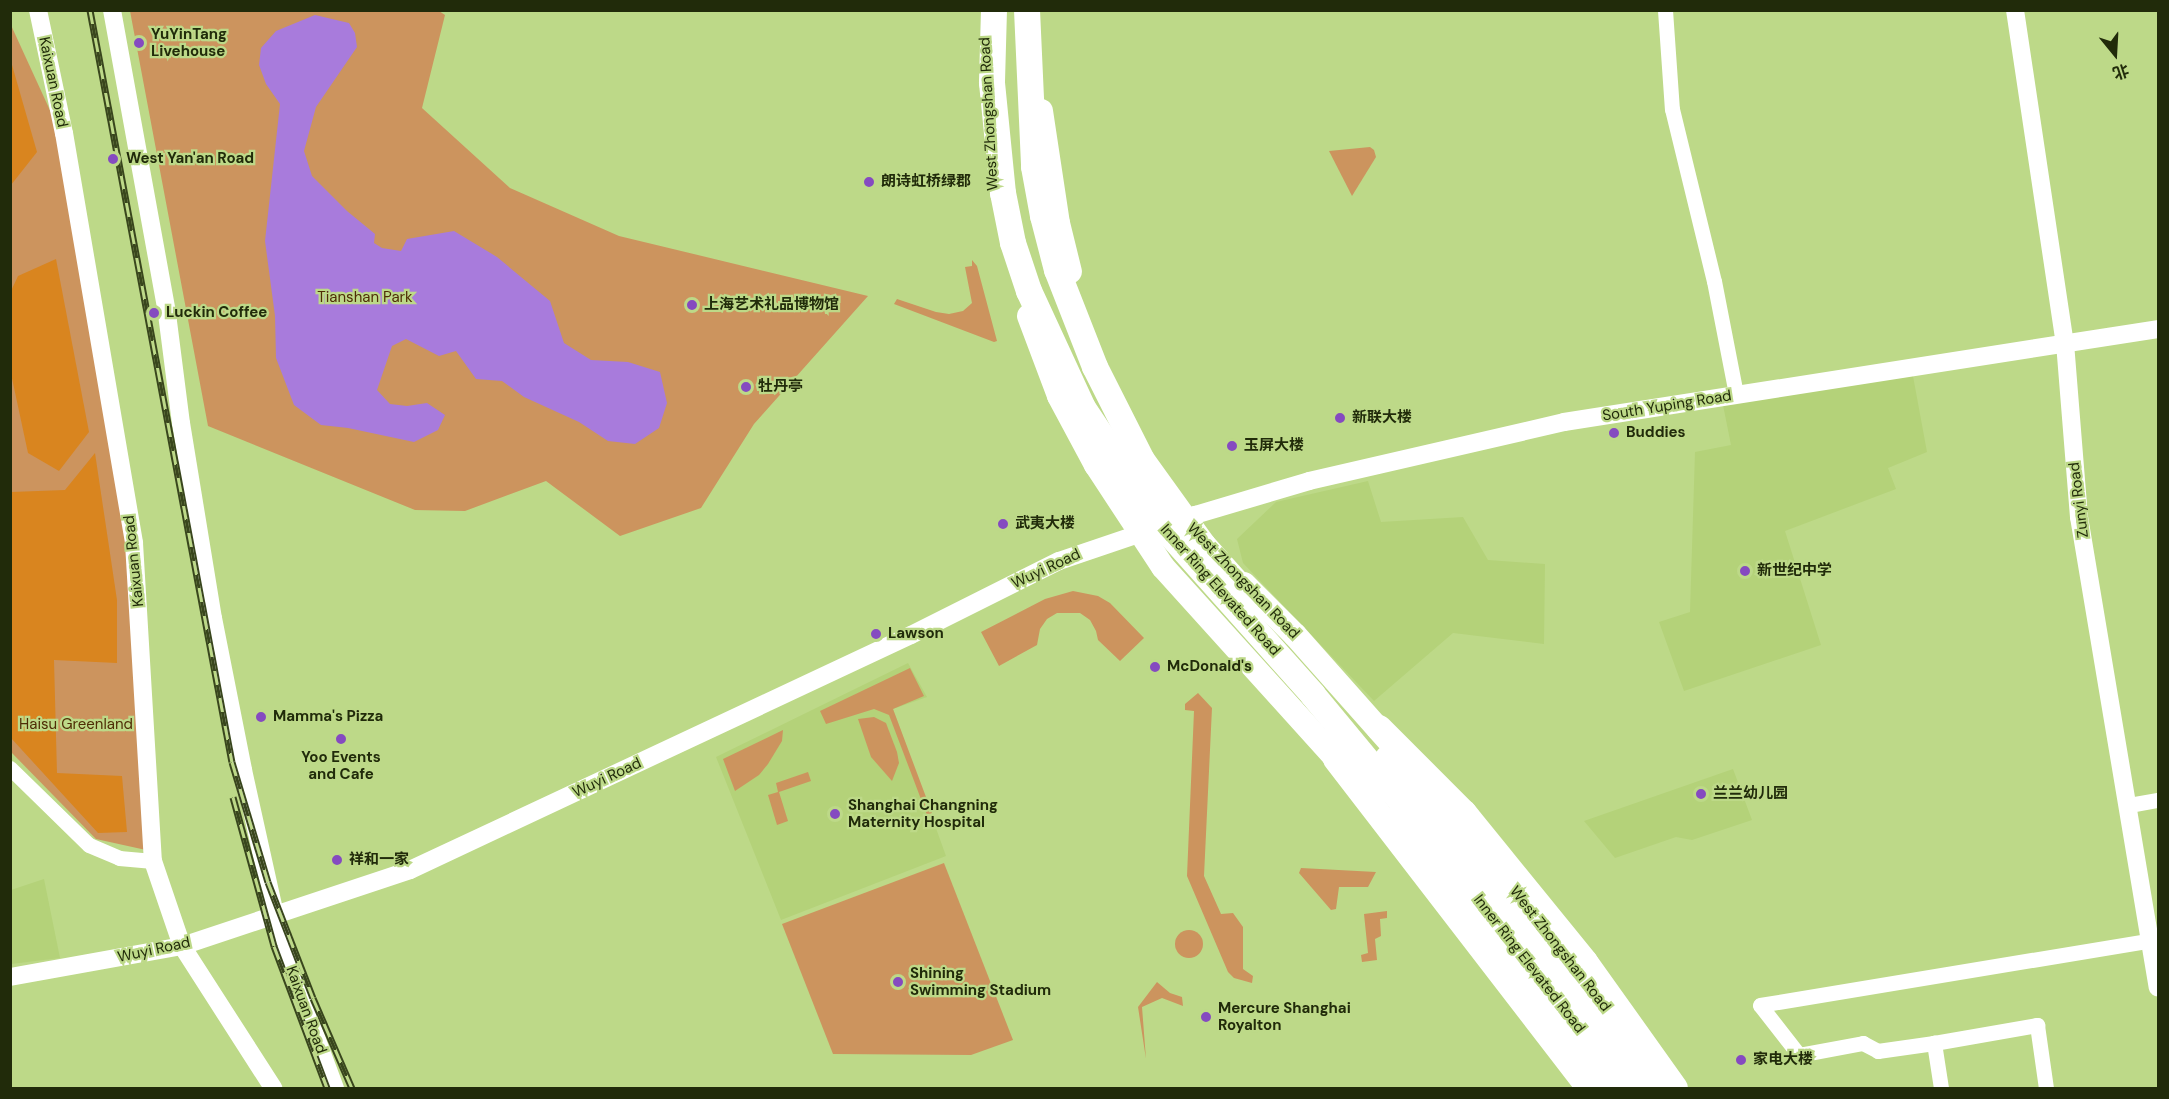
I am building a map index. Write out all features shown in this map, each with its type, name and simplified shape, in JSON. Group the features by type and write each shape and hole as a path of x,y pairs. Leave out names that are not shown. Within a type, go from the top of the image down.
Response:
{"highway":[{"path":"986,10 992,83"},
{"name":"Inner Ring Elevated Road","path":"994,10 992,83 1003,193 1013,243 1029,291 1083,408 1160,523 1313,695 1423,828 1565,1008 1622,1089"},
{"name":"Inner Ring Elevated Road","path":"1027,10 1034,167 1042,216 1057,270 1095,368 1142,460 1203,545 1438,818 1581,996 1646,1089"},
{"path":"1379,728 1464,813 1585,962 1675,1089"},
{"path":"1336,759 1589,1089"}],"main road":[{"name":"West Zhongshan Road","path":"986,10 986,98 991,189 1006,251 1059,396 1096,465 1162,567 1336,759 1416,842 1605,1089"},
{"name":"West Zhongshan Road","path":"1039,10 1037,90 1058,223 1075,295 1102,369 1142,452 1182,519 1295,635 1379,728 1535,916 1664,1089"}],"street":[{"name":"Kaixuan Road","path":"38,10 64,133 134,543 153,861 182,946 273,1089"},
{"name":"Kaixuan Road","path":"112,10 168,314 181,423 213,618 275,914 291,970 335,1089"},
{"path":"1665,10 1672,109 1714,280 1736,394"},
{"name":"Zunyi Road","path":"2015,10 2065,343 2079,517 2158,987"},
{"name":"South Yuping Road","path":"1182,519 1309,481 1564,422 2158,329"},
{"name":"Wuyi Road","path":"10,977 182,946 410,870 911,635 1059,561 1182,519"},
{"path":"10,768 89,845 118,858 153,861"},
{"path":"2129,805 2158,801"},
{"path":"2046,1089 2037,1025 1878,1052 1863,1043 1799,1055 1760,1005 2151,940"},
{"path":"1934,1043 1941,1089"}],"shaded area":[{"path":"315,15 349,23 355,33 357,47 316,107 304,151 312,176 347,211 375,234 374,243 382,248 401,251 407,239 454,231 497,257 550,301 564,343 591,360 628,362 660,372 667,403 659,428 635,444 608,441 579,422 524,397 502,381 476,379 456,351 439,356 406,339 392,346 377,390 390,404 407,406 427,403 445,415 438,430 414,442 348,428 321,425 294,405 276,358 275,316 265,241 280,104 266,84 259,65 261,48 276,31"},
{"path":"10,58 37,152 11,185 10,185"},
{"path":"56,259 89,432 59,471 28,453 10,369 11,291 18,276"},
{"name":"新世纪中学","path":"1913,376 1927,452 1888,468 1896,489 1785,531 1821,645 1684,691 1659,622 1690,612 1695,452 1731,445 1723,405"},
{"path":"95,453 117,600 117,663 54,660 57,773 122,776 127,832 98,833 11,738 11,492 65,490"},
{"path":"1368,481 1381,522 1463,517 1488,560 1545,564 1544,644 1453,633 1374,701 1243,563 1237,539 1276,502"},
{"name":"Shanghai Changning Maternity Hospital","path":"908,663 927,697 893,709 946,856 781,920 716,757"},
{"name":"兰兰幼儿园","path":"1733,769 1752,820 1692,840 1676,837 1615,858 1584,821"},
{"path":"44,879 60,958 11,964 11,890"}],"green space":[{"name":"Tianshan Park","path":"130,11 439,11 445,15 422,108 510,188 619,236 868,296 754,424 701,508 620,536 546,481 465,511 415,510 208,426"},
{"name":"Haisu Greenland","path":"10,23 59,130 132,543 146,850 96,839 11,752"},
{"path":"1370,147 1374,150 1376,157 1352,196 1329,151"},
{"path":"972,260 977,266 997,341 994,342 894,304 897,299 936,312 949,314 963,311 972,303 965,267 972,266"},
{"path":"1073,591 1098,596 1110,603 1144,638 1120,661 1098,640 1090,620 1080,613 1057,613 1047,619 1040,629 1037,645 999,666 981,632 1045,599"},
{"path":"910,668 924,696 893,709 932,813 927,815 889,715 874,709 826,724 820,711"},
{"path":"1198,693 1212,708 1204,876 1221,914 1233,913 1243,927 1243,969 1253,976 1252,983 1234,978 1228,972 1187,876 1194,711 1185,710 1185,704"},
{"path":"874,717 886,723 897,752 899,763 892,781 871,757 858,719"},
{"path":"783,730 782,741 768,764 759,775 735,791 723,759"},
{"path":"808,772 811,781 779,792 788,821 777,825 768,795 778,792 776,783"},
{"name":"Shining Swimming Stadium","path":"944,863 1013,1040 971,1055 833,1054 782,924"},
{"path":"1301,868 1376,872 1368,887 1339,887 1336,909 1331,910 1299,873"},
{"path":"1387,911 1387,918 1380,919 1381,936 1375,939 1377,960 1362,962 1361,955 1368,953 1364,914"},
{"path":"1189,930 1199,934 1203,944 1199,954 1189,958 1179,954 1175,944 1179,934"},
{"path":"1157,982 1170,993 1182,997 1183,1006 1162,998 1142,1007 1146,1059 1138,1007"}],"railway":[{"path":"90,10 232,762 268,882 313,998 352,1088"},
{"path":"233,797 274,946 327,1088"}],"place":[{"name":"YuYinTang Livehouse","path":"139,43"},
{"name":"West Yan'an Road","path":"113,159"},
{"name":"朗诗虹桥绿郡","path":"869,182"},
{"name":"上海艺术礼品博物馆","path":"692,305"},
{"name":"Luckin Coffee","path":"154,313"},
{"name":"牡丹亭","path":"746,387"},
{"name":"新联大楼","path":"1340,418"},
{"name":"Buddies","path":"1614,433"},
{"name":"玉屏大楼","path":"1232,446"},
{"name":"武夷大楼","path":"1003,524"},
{"name":"新世纪中学","path":"1745,571"},
{"name":"Lawson","path":"876,634"},
{"name":"McDonald's","path":"1155,667"},
{"name":"Mamma's Pizza","path":"261,717"},
{"name":"Yoo Events and Cafe","path":"341,739"},
{"name":"兰兰幼儿园","path":"1701,794"},
{"name":"Shanghai Changning Maternity Hospital","path":"835,814"},
{"name":"祥和一家","path":"337,860"},
{"name":"Shining Swimming Stadium","path":"898,982"},
{"name":"Mercure Shanghai Royalton","path":"1206,1017"},
{"name":"家电大楼","path":"1741,1060"}]}
